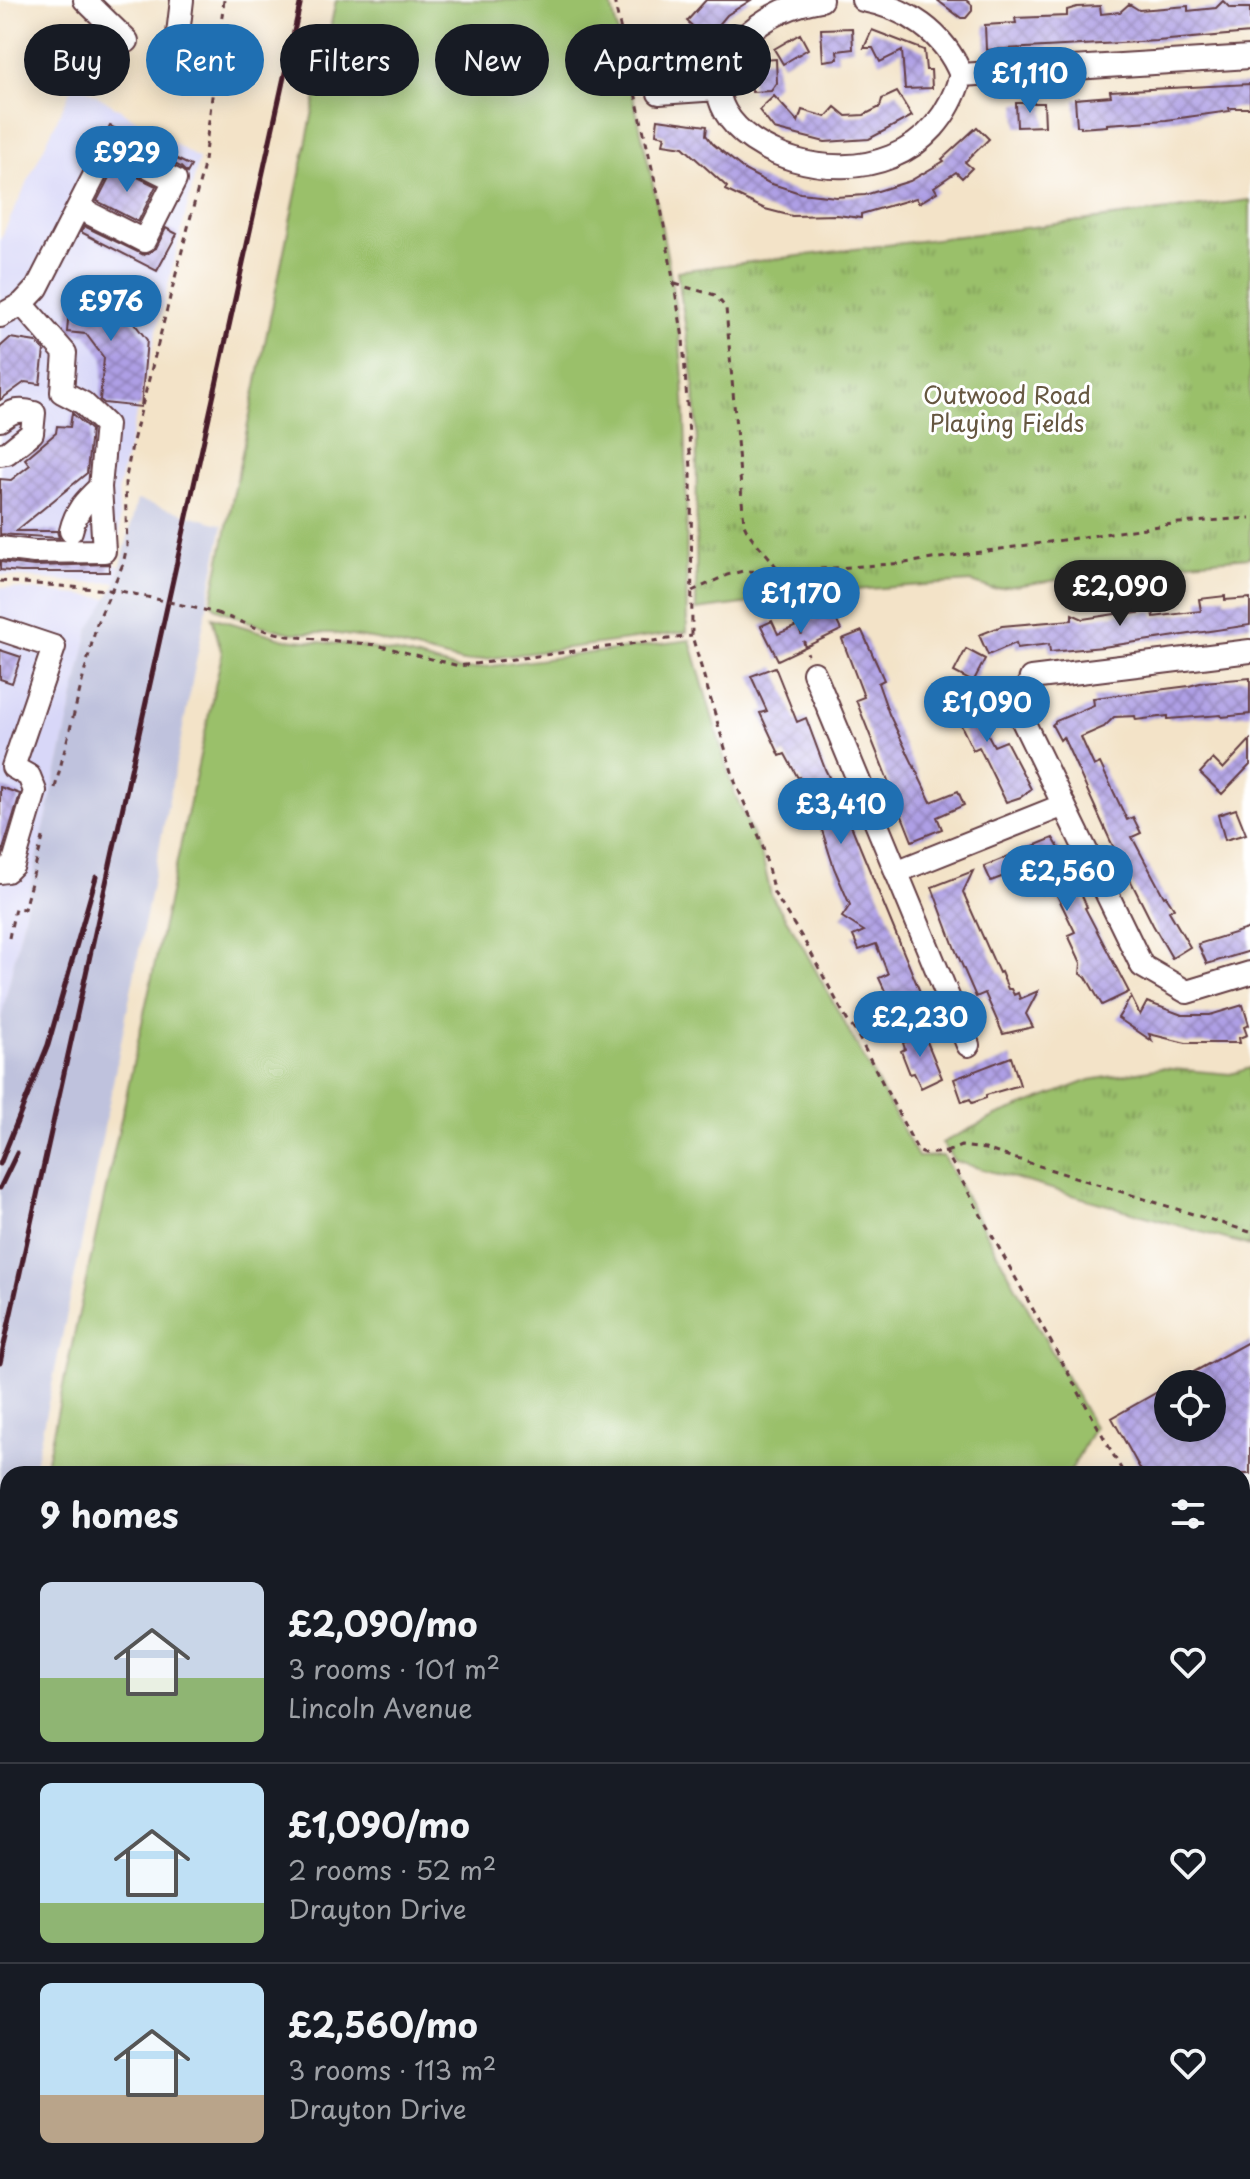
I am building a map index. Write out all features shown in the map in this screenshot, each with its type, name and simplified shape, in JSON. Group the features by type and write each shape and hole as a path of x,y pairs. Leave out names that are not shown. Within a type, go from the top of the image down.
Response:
{"street":[{"path":"85,0 110,24"},
{"path":"179,24 182,0"},
{"path":"762,24 795,5 821,0"},
{"path":"720,96 724,107 748,138 775,154 804,164 839,167 868,164 903,150 932,130 946,111 961,75 941,41 925,26 893,8 863,0"},
{"path":"961,75 1250,57"},
{"path":"0,316 22,304 40,282 76,204 109,147 175,180 144,241 76,204"},
{"path":"40,282 51,282 62,270 82,232"},
{"path":"0,454 7,453 32,433 34,413 62,392 65,353 22,304"},
{"path":"0,548 34,552 104,551 100,487 106,425 83,403 62,392"},
{"path":"0,420 12,411 25,409 34,413"},
{"path":"71,531 82,503 100,487"},
{"path":"0,629 54,647 13,767 29,776 35,791 13,865 7,871 0,872"},
{"path":"1250,651 1031,678 1019,713 1142,966 1187,992 1250,973"},
{"path":"814,673 968,1045"},
{"path":"896,872 1064,805"}],"path":[{"path":"55,789 97,623 113,590 127,546 124,498 132,445 203,169 224,0"},
{"path":"614,0 637,94 675,284 688,406 692,636 735,782 762,843 774,893 856,1032 918,1151 925,1154 946,1152 961,1146 985,1149 1250,1232"},
{"path":"675,284 715,295 726,308 744,524 751,539 767,553 780,572 814,673"},
{"path":"692,591 743,571 780,572 905,563 1179,523 1250,518"},
{"path":"0,581 121,591 217,613 288,636 377,645 459,666 692,636"},
{"path":"9,938 15,908 24,909 30,894 44,834"},
{"path":"946,1152 1120,1466"}],"shaded area":[{"path":"68,96 98,96 199,159 118,489 120,532 114,564 120,566 117,582 86,583 0,575 0,240"},
{"path":"137,500 223,525 35,1466 0,1466 0,1023 89,630 117,582"},
{"path":"0,587 109,598 89,630 0,1023"}],"green space":[{"path":"336,0 610,0 616,24 565,24 565,96 633,96 640,124 679,334 686,446 687,632 463,662 377,640 332,633 291,633 255,624 217,609 211,603 316,96 419,96 419,24 331,24"},
{"name":"Outwood Road Playing Fields","path":"1250,200 1250,557 1177,563 992,589 972,582 908,586 696,610 697,427 693,376 677,271"},
{"path":"212,617 285,639 403,654 462,670 690,640 734,792 763,860 771,895 797,936 918,1157 943,1156 1094,1427 1073,1466 46,1466 222,654"},
{"path":"1161,1068 1230,1074 1250,1068 1250,1246 954,1161 942,1143 996,1116 1090,1080"}],"building":[{"path":"706,0 751,0 727,15 719,24 690,24 687,21"},
{"path":"937,0 966,0 972,5 972,11 966,18 961,18"},
{"path":"1223,1 1230,8 1250,8 1250,33 986,50 985,25 1016,23 1015,18 1067,16 1067,10 1077,7 1100,6 1101,14 1120,12 1129,4 1139,10 1188,6 1188,11 1216,8"},
{"path":"852,28 853,49 837,51 838,59 823,61 821,29"},
{"path":"872,30 924,50 926,70 931,70 932,88 905,89 902,51 880,62 873,48 864,48"},
{"path":"800,34 808,49 783,64 774,49"},
{"path":"771,59 776,59 777,83 771,91"},
{"path":"1250,84 1250,108 1229,108 1230,111 1166,120 1077,126 1075,99 1111,96 1110,91"},
{"path":"897,92 912,116 869,139 825,142 774,129 759,110 774,96 798,122 802,110 826,117 835,107 846,116 864,115 880,107 882,99"},
{"path":"1016,103 1044,103 1045,126 1017,127"},
{"path":"658,119 707,126 706,135 713,144 746,171 769,183 800,193 836,197 865,195 910,181 944,161 942,159 977,127 989,139 965,162 972,168 962,178 956,172 934,187 937,192 919,203 916,198 861,214 861,218 792,216 765,209 725,190 727,187 683,147 663,144 665,136 656,134"},
{"path":"110,126 191,166 187,173 181,167 115,134 106,134"},
{"path":"115,166 156,186 138,222 97,201"},
{"path":"84,226 144,255 156,248 166,228 177,234 157,271 81,232"},
{"path":"71,286 108,289 147,340 141,407 100,400 104,358 86,334 67,332"},
{"path":"10,338 36,342 44,350 40,384 25,382 0,400 0,347"},
{"path":"72,413 91,430 87,473 16,531 57,531 59,538 0,534 0,479 11,480 30,465 25,459 56,433 57,426 70,427"},
{"path":"0,562 34,566 109,564 109,572 21,572 0,570"},
{"path":"1225,596 1225,600 1250,598 1250,625 1050,652 1049,644 1017,648 1016,643 988,655 979,635 1002,626 1072,620 1072,614 1083,619 1121,613 1153,611 1154,617 1201,611 1199,599"},
{"path":"832,611 841,630 778,660 761,626 772,621 778,634"},
{"path":"862,631 884,680 878,683 889,714 931,802 958,791 964,805 937,817 942,829 912,841 856,700 864,697 842,639"},
{"path":"966,649 985,659 973,682 954,672"},
{"path":"0,650 21,657 12,683 0,679"},
{"path":"775,667 797,722 806,718 930,1016 909,1027 898,998 890,1002 879,978 888,974 876,944 859,950 853,936 864,931 842,917 850,905 820,824 800,777 785,754 780,756 760,713 767,711 751,676"},
{"path":"1250,678 1250,714 1136,720 1135,716 1114,717 1104,727 1081,737 1094,766 1100,763 1127,820 1133,817 1141,833 1132,837 1164,897 1174,908 1169,911 1190,947 1172,958 1110,840 1063,737 1060,740 1052,725 1094,705 1093,698"},
{"path":"975,688 978,716 994,746 1006,741 1031,789 1021,797 1006,802 979,747 973,750 956,715 947,716 944,691"},
{"path":"1250,740 1250,765 1222,794 1200,773 1213,759 1223,769"},
{"path":"0,787 20,794 2,853 0,853"},
{"path":"1236,809 1246,834 1225,840 1218,815"},
{"path":"1053,838 1129,992 1102,1005 1086,977 1080,974 1081,963 1068,935 1075,932 1055,891 1043,894 1030,868 1005,879 1004,876 991,881 984,866"},
{"path":"973,871 963,892 999,973 1008,989 1014,995 1018,993 1020,999 1038,991 1026,1014 1033,1027 1003,1034 985,993 976,997 955,949 932,887"},
{"path":"1250,928 1250,951 1207,964 1198,944"},
{"path":"1131,997 1140,1015 1147,1002 1182,1015 1210,1015 1243,1005 1249,1025 1244,1027 1247,1035 1239,1038 1240,1043 1186,1043 1149,1034 1152,1041 1118,1018"},
{"path":"921,1027 942,1078 921,1088 914,1073 910,1074 901,1051 905,1049 903,1043 909,1040 907,1033"},
{"path":"1011,1057 1020,1085 986,1095 986,1098 972,1103 970,1099 962,1102 954,1079"},
{"path":"1250,1341 1250,1466 1139,1466 1112,1418 1154,1394 1154,1442 1226,1442 1226,1370 1197,1370"}],"railway":[{"path":"0,1363 301,0"},
{"path":"0,1164 48,1045 96,877"},
{"path":"0,1188 17,1153"}]}
